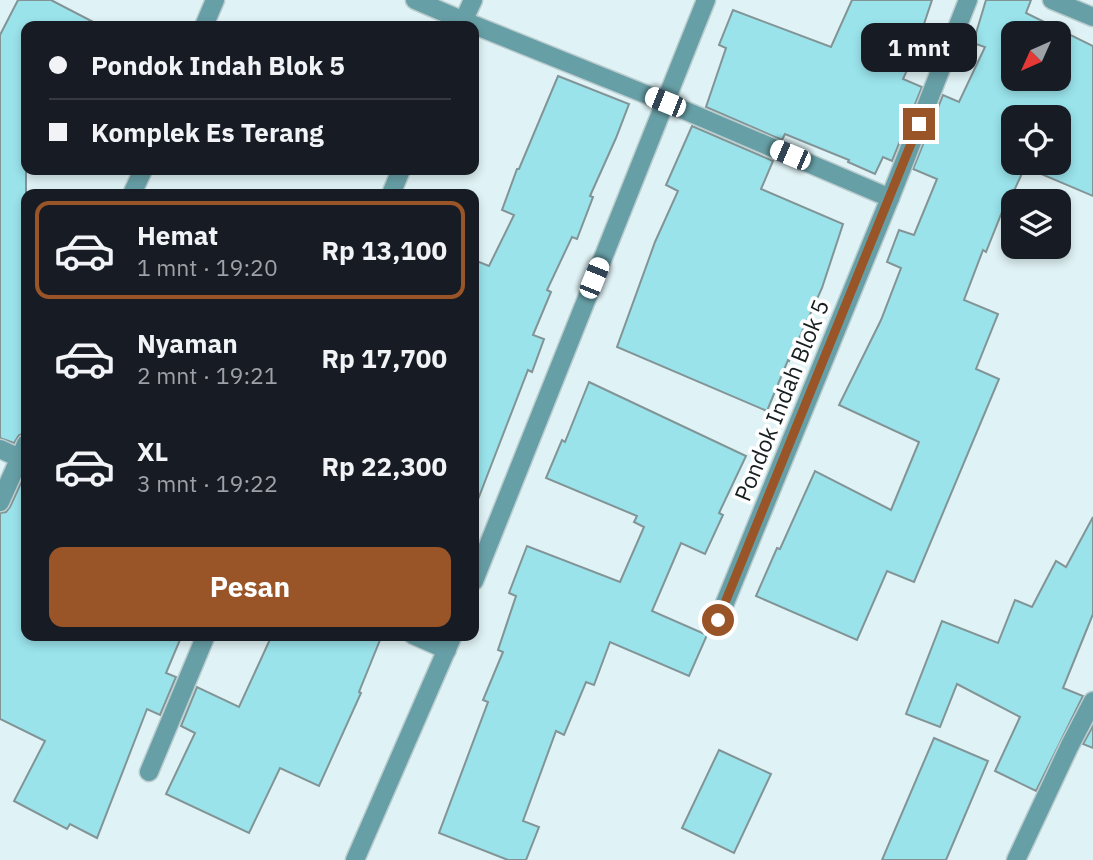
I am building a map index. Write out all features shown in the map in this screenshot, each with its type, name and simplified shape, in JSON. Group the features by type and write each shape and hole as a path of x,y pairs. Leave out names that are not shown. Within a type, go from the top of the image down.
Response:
{"street":[{"path":"206,21 215,0"},
{"path":"415,0 457,21"},
{"path":"464,21 473,0"},
{"path":"479,568 706,0"},
{"name":"Pondok Indah Blok 5","path":"718,620 968,0"},
{"path":"1052,0 1093,17"},
{"path":"479,30 665,102 890,198"},
{"path":"0,449 21,454"},
{"path":"0,502 21,461"},
{"path":"149,772 204,641"},
{"path":"355,860 450,643"},
{"path":"1016,860 1069,747 1092,705"}],"building":[{"path":"18,0 51,0 91,21 21,21 21,175 26,175 26,189 21,189 21,434 14,443 0,438 0,35"},
{"path":"852,0 932,0 920,36 922,37 903,79 922,87 892,161 883,157 875,174 848,162 849,160 785,134 782,140 706,107 726,48 719,45 733,10 831,47"},
{"path":"986,0 1031,0 1026,13 1042,21 1001,21 1001,91 1071,91 1071,35 1093,46 1093,196 1044,175 1071,175 1071,105 1001,105 1001,175 1021,175 1015,189 1001,189 1001,214 986,252 983,250 964,300 998,314 976,369 999,379 914,582 887,571 857,640 756,596 815,471 891,510 919,442 839,405 881,320 901,268 887,262 899,230 914,235 937,179 913,169 943,95 959,102 985,47 973,43"},
{"path":"558,76 629,104 590,196 593,197 577,239 572,237 547,290 551,292 533,335 544,339 532,372 528,370 479,497 479,262 489,266 514,215 502,210"},
{"path":"692,126 773,161 761,189 843,224 822,288 767,411 617,347 655,242 678,191 666,185"},
{"path":"589,382 746,456 719,513 723,515 705,554 681,543 652,611 707,635 689,676 610,642 594,685 586,682 564,735 556,731 523,821 539,827 526,860 508,860 439,833 488,702 483,700 503,652 498,650 516,596 509,593 527,546 620,582 644,527 634,522 637,516 546,478 562,440 565,442"},
{"path":"21,483 21,641 179,641 166,673 176,677 160,715 147,709 97,838 70,824 67,829 14,801 45,741 0,719 0,513 6,512"},
{"path":"1093,517 1093,614 1063,688 1083,696 1036,791 995,771 1020,717 957,684 940,727 906,714 942,621 998,643 1015,600 1032,607 1056,561 1066,567"},
{"path":"269,641 380,641 359,692 361,693 319,786 280,768 249,833 166,794 195,733 181,726 197,687 239,707"},
{"path":"1093,726 1093,748 1083,744"},
{"path":"934,738 988,761 946,860 882,860"},
{"path":"719,750 771,774 734,853 682,828"}],"route":[{"path":"718,620 919,124"}]}
